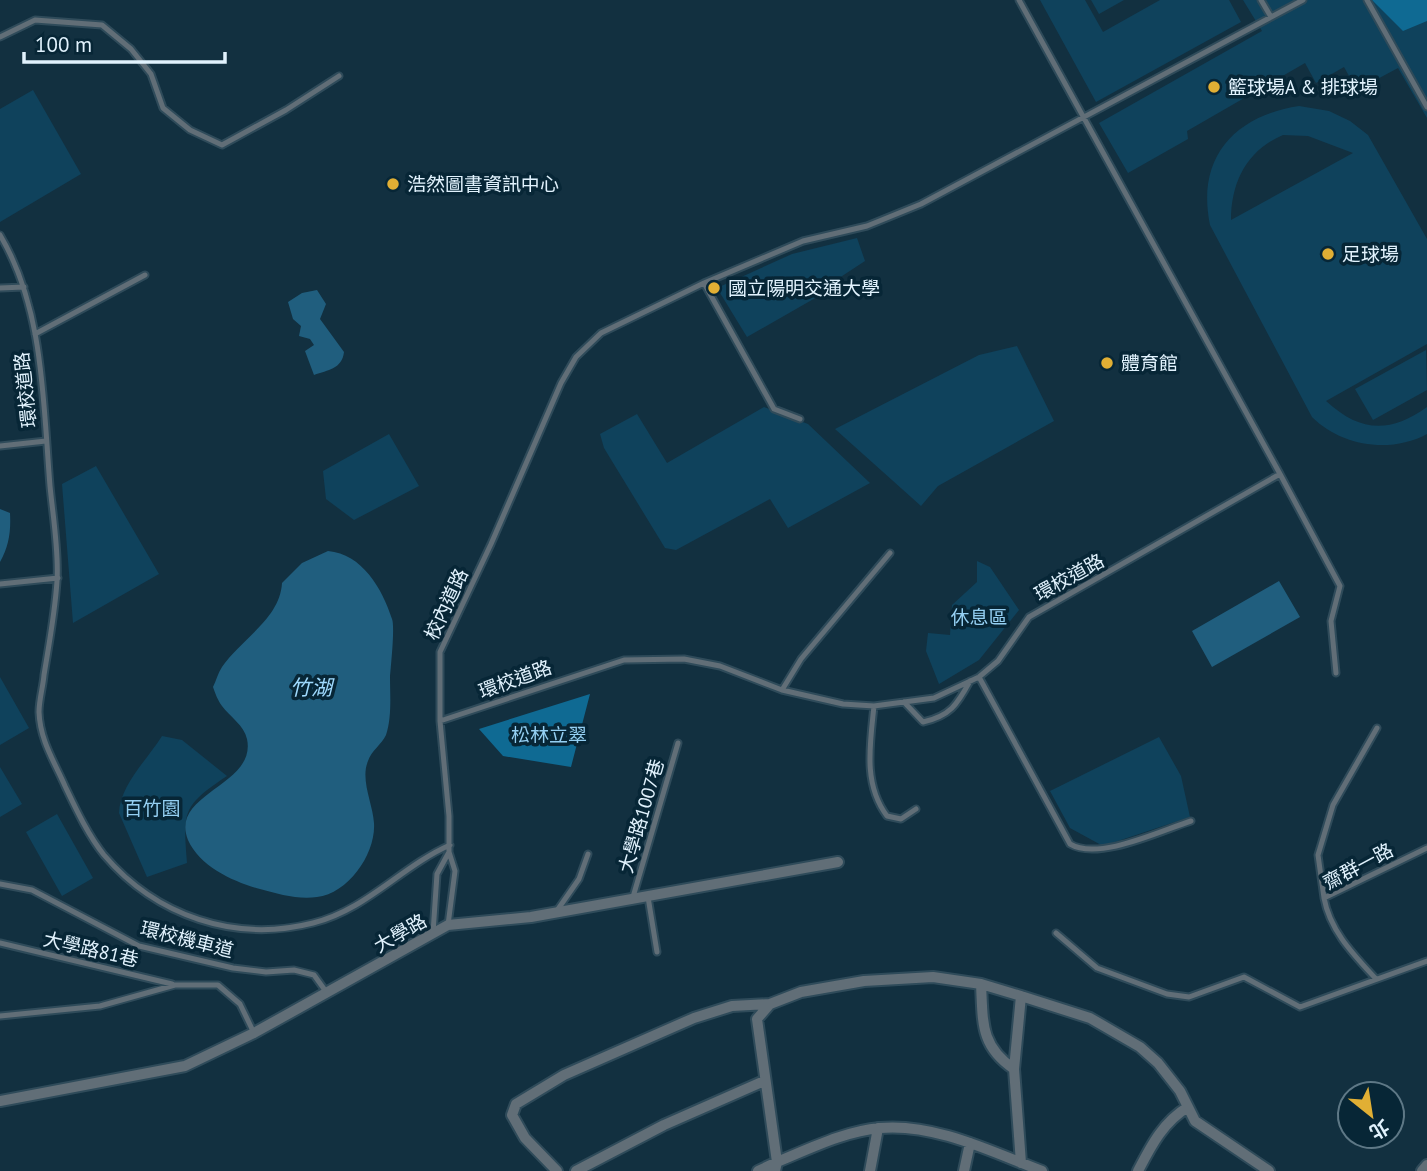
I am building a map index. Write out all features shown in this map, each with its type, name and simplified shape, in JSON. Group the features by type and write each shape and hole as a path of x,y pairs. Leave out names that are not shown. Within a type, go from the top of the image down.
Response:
{"street":[{"name":"大學路","path":"0,1101 185,1066 328,993 448,925 648,897 838,862"},
{"path":"557,1171 525,1138 512,1115 516,1104 564,1075 694,1018 732,1006 770,1004 801,992 864,981 933,977 981,984 1090,1018 1140,1047 1158,1063 1195,1121 1269,1171"},
{"path":"981,984 989,1044 996,1056 1014,1069"},
{"path":"1021,996 1014,1069 1021,1163"},
{"path":"770,1004 757,1019 776,1167"},
{"path":"576,1171 664,1125 764,1082"},
{"path":"1138,1171 1156,1138 1174,1116 1188,1107"},
{"path":"758,1171 776,1167 827,1141 878,1128 906,1128 970,1143 1042,1171"},
{"path":"870,1171 878,1128"},
{"path":"964,1171 970,1143"},
{"path":"1422,1171 1427,1165"}],"lane":[{"path":"1019,0 1340,586 1331,621 1336,673"},
{"path":"1261,0 1271,18"},
{"name":"校內道路","path":"440,721 440,652 491,544 561,383 576,357 601,333 704,283 803,241 867,226 921,204 1303,0"},
{"path":"1367,0 1427,107"},
{"path":"0,37 35,20 102,25 131,49 151,74 163,108 190,130 222,145 286,110 339,76"},
{"name":"環校道路","path":"0,235 24,286 35,334 58,578 39,711 46,748 104,855 154,899 181,914 216,926 274,929 313,923 334,916 379,892 424,856 450,845"},
{"path":"35,334 145,275"},
{"path":"704,283 774,409 800,419"},
{"path":"0,288 24,286"},
{"path":"0,446 46,441"},
{"name":"環校道路","path":"440,721 624,660 684,659 720,666 782,690 844,704 874,706 934,698 979,677 998,661 1029,617 1280,474"},
{"path":"782,690 801,659 890,553"},
{"path":"0,584 58,578"},
{"path":"979,677 1070,844 1081,851 1098,851 1191,821"},
{"path":"904,702 923,722 941,718 955,708 970,681"},
{"path":"874,706 868,759 875,801 887,816 901,818 916,809"},
{"path":"433,933 437,874 450,845 440,721"},
{"path":"1324,898 1318,855 1334,805 1377,728"},
{"name":"大學路1007巷","path":"633,897 678,743"},
{"name":"齋群一路","path":"1376,979 1346,946 1327,915 1324,898 1427,848"},
{"path":"448,925 456,882 449,852"},
{"path":"555,912 579,879 588,854"},
{"name":"環校機車道","path":"0,884 32,890 139,946 189,960 233,968 314,975 328,993"},
{"path":"648,897 657,952"},
{"path":"1056,933 1097,968 1167,994 1189,997 1244,977 1300,1007 1427,961"},
{"name":"大學路81巷","path":"0,943 175,985"},
{"path":"0,1016 100,1006 175,985 218,985 240,1003 254,1032"}],"green space":[{"path":"1040,0 1085,0 1103,32 1160,0 1229,0 1241,22 1096,102"},
{"path":"1091,0 1124,0 1099,14"},
{"name":"籃球場A & 排球場","path":"1243,0 1427,0 1427,118 1398,68 1357,90 1344,67 1316,83 1305,63 1187,131 1188,139 1128,173 1099,123 1262,31"},
{"path":"1372,0 1427,0 1427,21 1403,31"},
{"path":"33,90 81,174 0,222 0,109"},
{"name":"足球場","path":"1299,106 1329,111 1350,121 1368,135 1427,239 1427,344 1326,401 1351,419 1375,426 1400,422 1427,407 1427,434 1397,444 1366,444 1337,435 1312,417 1210,225 1207,201 1209,179 1215,160 1225,144 1239,130 1276,111","holes":["1283,135 1308,136 1353,153 1231,220 1238,180 1251,158 1270,141"]},
{"path":"857,238 865,261 836,280 838,285 747,337 717,288 792,254"},
{"path":"1017,346 1054,421 938,486 921,506 835,429 979,355"},
{"path":"1426,350 1427,390 1373,420 1355,389"},
{"path":"764,407 808,424 870,483 788,528 770,499 676,550 665,548 604,448 600,434 637,414 667,463"},
{"path":"389,434 419,486 354,520 326,499 323,471"},
{"path":"96,466 159,574 73,623 62,484"},
{"name":"休息區","path":"977,561 990,567 1019,610 979,660 939,684 926,651 928,633 950,635 952,605 977,582"},
{"path":"0,677 29,728 0,745"},
{"name":"松林立翠","path":"590,694 571,767 503,756 479,729"},
{"name":"百竹園","path":"162,736 182,740 227,776 201,795 189,811 185,832 187,863 147,877 119,813 129,783"},
{"path":"1159,737 1181,776 1190,817 1103,846 1070,828 1050,791"},
{"path":"0,767 22,804 0,817"},
{"path":"57,814 93,878 62,896 26,832"}],"water":[{"path":"317,290 326,304 320,319 344,352 337,365 314,375 305,351 314,345 310,339 299,336 301,326 293,319 288,302 302,293"},
{"path":"0,509 10,513 10,533 0,562"},
{"name":"竹湖","path":"328,551 351,559 361,566 369,574 388,607 393,629 390,714 386,735 372,754 366,768 366,784 374,823 365,859 350,880 340,888 329,894 303,898 250,886 209,866 193,850 185,824 191,811 239,768 247,755 245,734 225,710 213,687 221,669 267,618 280,596 282,583 302,563"},
{"path":"1279,581 1300,617 1212,667 1192,631"}],"place":[{"name":"籃球場A & 排球場","path":"1214,87"},
{"name":"浩然圖書資訊中心","path":"393,184"},
{"name":"足球場","path":"1328,254"},
{"name":"國立陽明交通大學","path":"714,288"},
{"name":"體育館","path":"1107,363"}]}
